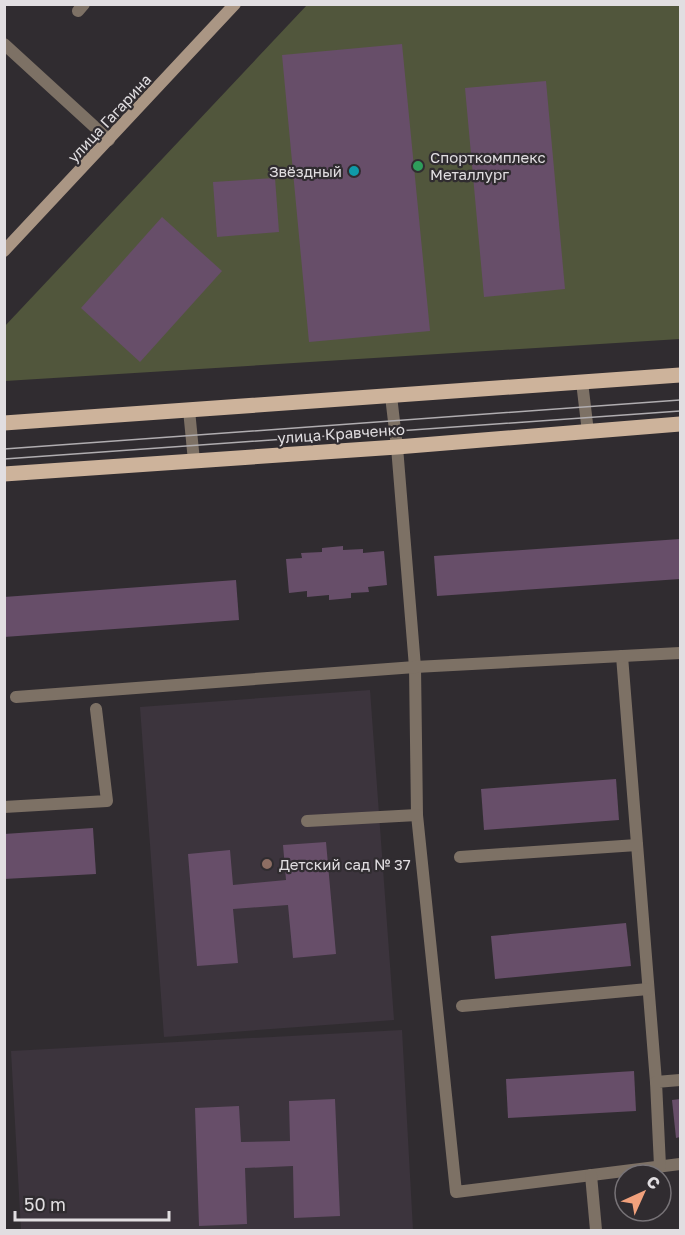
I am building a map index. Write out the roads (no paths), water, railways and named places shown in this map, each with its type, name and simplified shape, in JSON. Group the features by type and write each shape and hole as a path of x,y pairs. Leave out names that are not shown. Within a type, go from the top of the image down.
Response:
{"main road":[{"name":"улица Гагарина","path":"4,252 235,4"},
{"path":"4,423 681,375"},
{"name":"улица Кравченко","path":"4,474 397,447 681,424"}],"street":[{"path":"4,44 110,140"},
{"path":"582,382 588,432"},
{"path":"391,396 415,667 417,815 456,1192 613,1172"},
{"path":"189,410 194,461"},
{"path":"11,697 415,667 681,653"},
{"path":"622,656 656,1082 660,1163"},
{"path":"4,807 107,801 96,709"},
{"path":"307,821 417,815"},
{"path":"460,857 637,845"},
{"path":"462,1005 648,989"},
{"path":"656,1082 681,1080"},
{"path":"591,1175 596,1230"}],"tram line":[{"path":"4,449 680,400"},
{"path":"4,459 680,411"}],"place":[{"name":"Спорткомплекс Металлург","path":"418,166"},
{"name":"Звёздный","path":"354,171"},
{"name":"Детский сад № 37","path":"267,864"}]}
